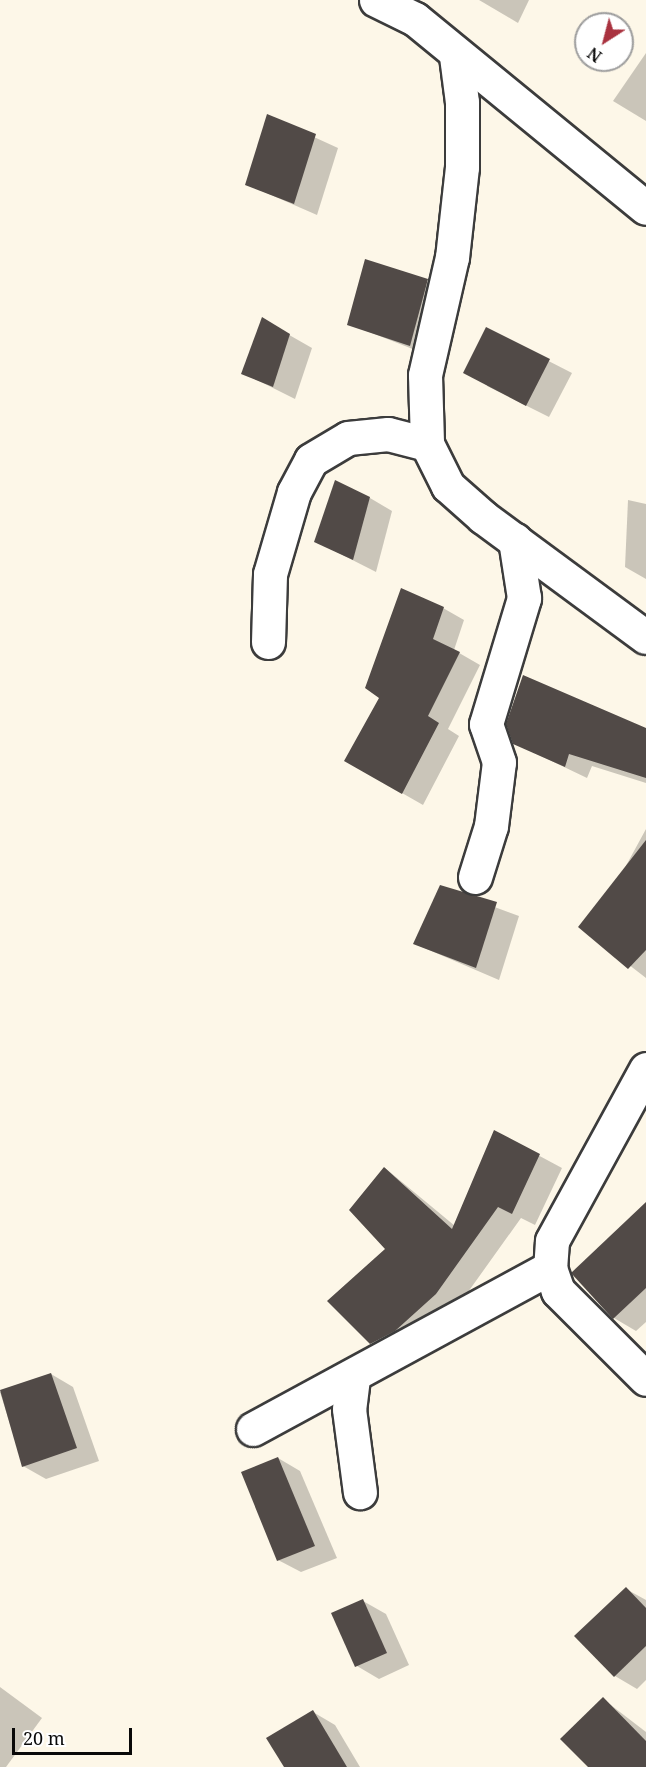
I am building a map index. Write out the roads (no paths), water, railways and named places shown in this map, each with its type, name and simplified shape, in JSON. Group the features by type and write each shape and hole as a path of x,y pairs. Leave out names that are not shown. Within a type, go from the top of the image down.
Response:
{"street":[{"path":"376,0 415,20 456,56 646,208"},
{"path":"456,56 462,167 452,257 425,375 427,444 448,486 515,540 646,637"},
{"path":"268,642 270,574 294,492 311,460 348,438 388,434 427,444"},
{"path":"475,877 491,826 499,762 486,724 524,598 515,540"},
{"path":"646,1069 552,1241 550,1268 558,1292 646,1379"},
{"path":"253,1429 353,1378 448,1320 550,1268"},
{"path":"353,1378 349,1409 360,1492"}]}
